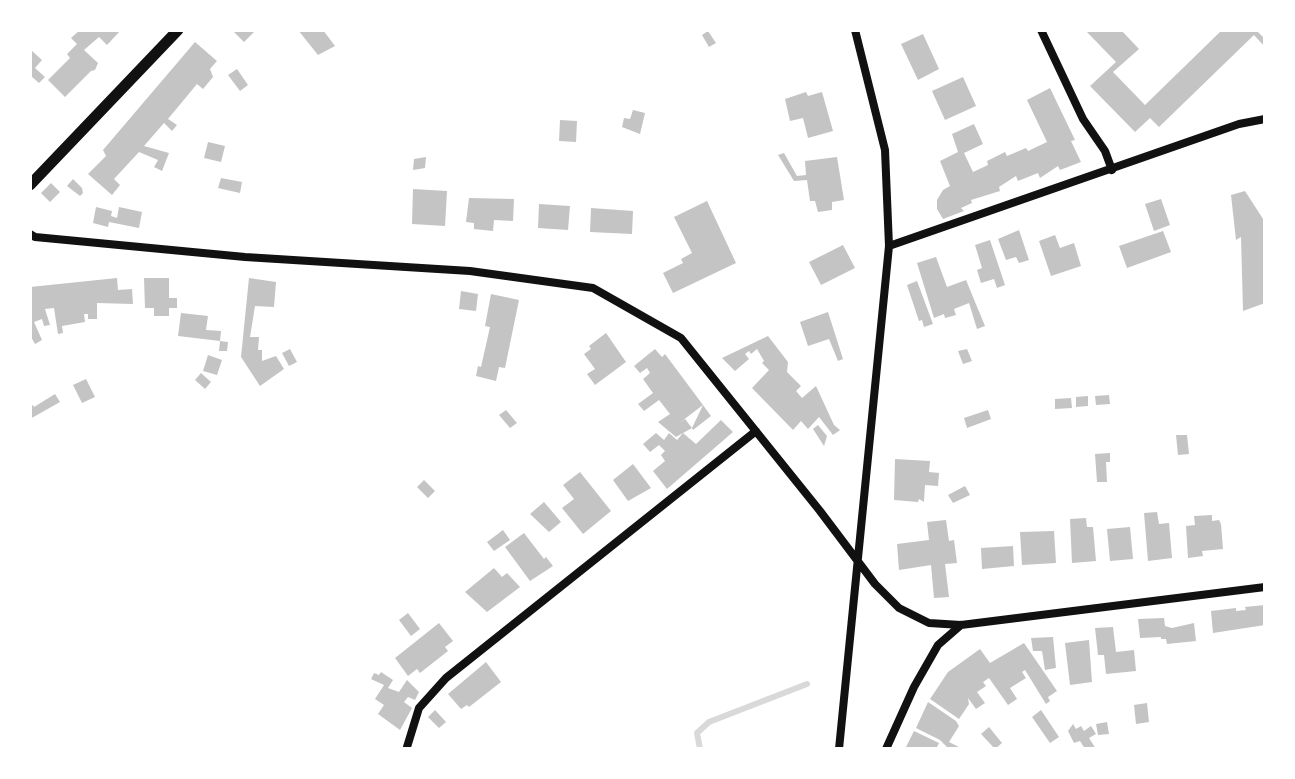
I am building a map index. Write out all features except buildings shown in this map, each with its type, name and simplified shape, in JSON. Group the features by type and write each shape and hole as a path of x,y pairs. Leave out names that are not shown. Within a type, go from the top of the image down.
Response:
{"main road":[{"path":"32,178 178,30"}],"street":[{"path":"839,749 889,246 885,150 855,30"},
{"path":"1041,30 1083,119 1105,151 1112,170"},
{"path":"889,246 1239,124 1265,119"},
{"path":"30,234 35,237 245,257 470,271 593,288 681,338 875,584 899,608 929,623 961,625 1265,587"},
{"path":"407,747 419,708 446,678 756,431"},
{"path":"886,749 914,687 938,645 961,625"}],"waterway":[{"path":"700,749 697,733 709,722 807,684"}]}
